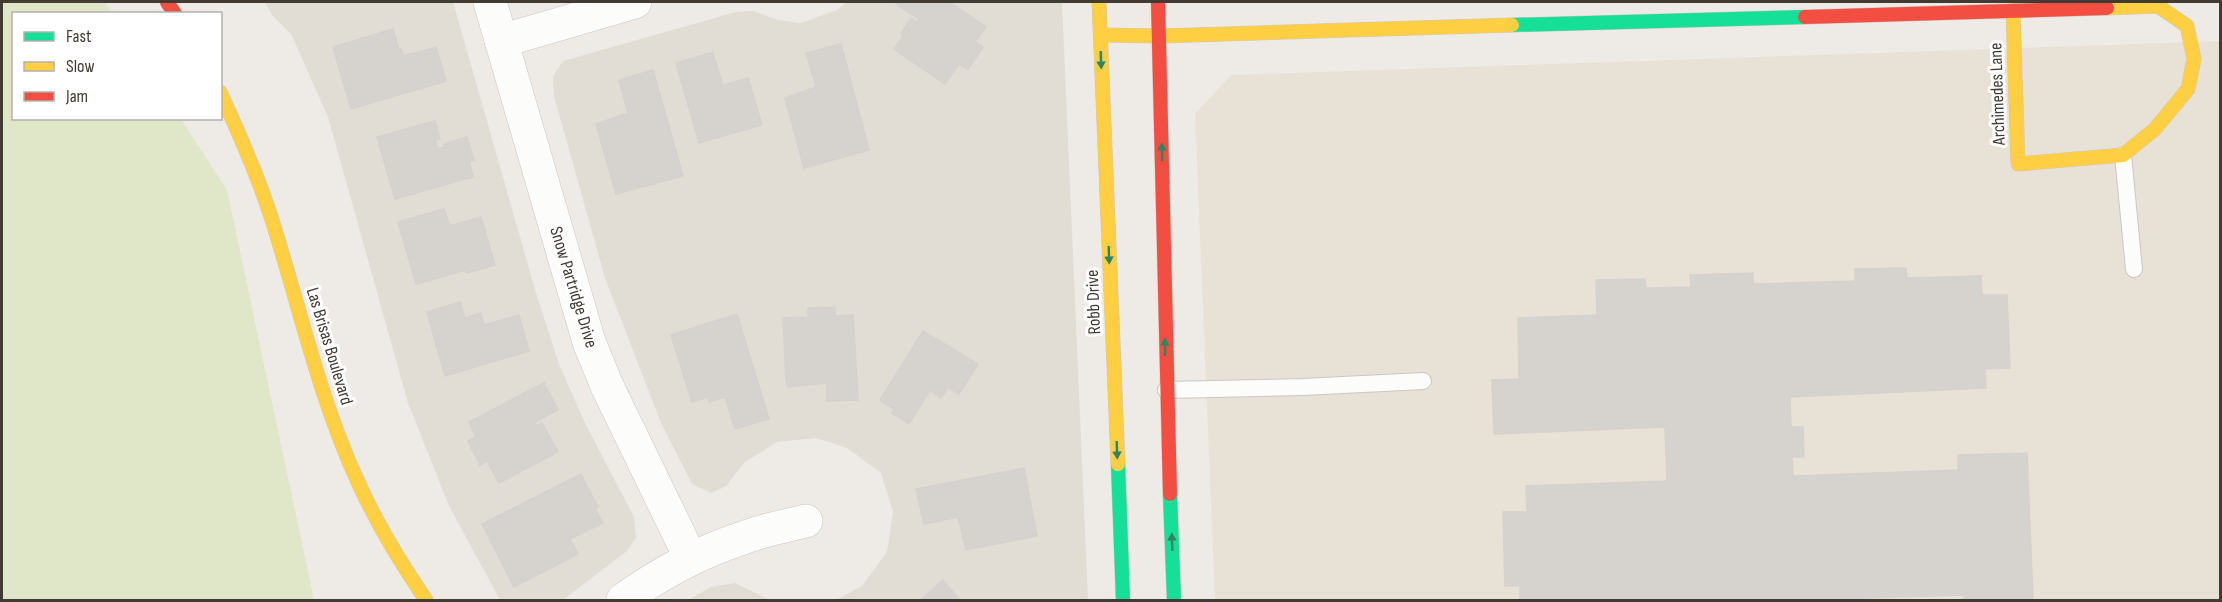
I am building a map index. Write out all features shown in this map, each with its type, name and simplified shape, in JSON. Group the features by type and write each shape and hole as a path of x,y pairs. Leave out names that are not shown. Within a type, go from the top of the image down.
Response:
{"street":[{"name":"Snow Partridge Drive","path":"490,2 589,342 607,386 691,559"},
{"path":"501,41 635,2"},
{"name":"Robb Drive","path":"1099,2 1123,600"},
{"path":"1158,2 1166,390 1174,600"},
{"path":"1101,35 1160,36 2158,6 2187,26 2194,59 2188,89 2155,129 2123,155"},
{"name":"Archimedes Lane","path":"2013,10 2018,164 2123,155"},
{"name":"Las Brisas Boulevard","path":"222,96 239,128 269,204 323,391 343,449 375,519 415,587 426,600"},
{"path":"623,600 642,586 691,559 744,537 806,521"}],"lane":[{"path":"2123,155 2134,269"},
{"path":"1166,390 1423,381"}],"shaded area":[{"path":"265,2 453,2 536,293 559,364 586,425 634,517 636,538 627,551 563,600 500,600 449,506 408,403 328,117 291,34 272,15"},
{"path":"847,2 1062,2 1088,600 836,600 862,586 887,552 893,512 881,473 847,448 816,438 777,442 745,462 726,486 712,493 692,484 661,423 605,278 554,96 553,76 563,61 736,12 753,11 778,20 801,23 837,10"},
{"path":"2220,41 2220,600 1215,600 1195,114 1231,75"},
{"path":"735,583 770,600 688,600 711,587"}],"green space":[{"path":"2,2 105,2 112,12 12,12 12,120 182,120 227,190 314,600 2,600"}],"building":[{"path":"898,2 949,2 986,27 975,42 983,47 968,69 959,64 945,84 894,49 911,18 917,22 919,19 896,4"},
{"path":"393,29 399,50 401,49 404,56 436,47 446,81 351,109 333,47"},
{"path":"841,44 869,150 804,168 785,98 816,87 806,53"},
{"path":"713,52 723,85 748,78 762,125 699,143 676,63"},
{"path":"653,70 683,176 616,194 596,124 628,113 619,80"},
{"path":"435,121 440,139 435,140 438,149 445,147 444,144 467,137 474,160 469,161 473,177 395,199 377,137"},
{"path":"444,209 450,226 481,217 495,265 467,273 466,270 416,284 398,222"},
{"path":"1906,268 1907,278 1981,276 1982,295 2007,295 2010,368 1985,369 1986,388 1790,397 1791,427 1803,427 1804,457 1792,457 1793,476 1958,470 1958,455 2027,453 2033,600 1964,600 1964,595 1798,600 1520,600 1520,586 1505,586 1503,512 1527,512 1526,486 1667,481 1665,427 1494,434 1492,380 1519,379 1518,318 1597,315 1596,280 1645,279 1646,288 1691,287 1690,275 1753,273 1753,284 1855,281 1855,269"},
{"path":"460,302 465,318 481,313 484,325 519,315 529,351 445,376 427,312"},
{"path":"835,307 835,316 853,315 858,400 827,401 827,383 788,387 786,380 783,318 808,317 808,308"},
{"path":"737,314 769,419 735,429 725,397 709,402 708,397 692,402 671,335"},
{"path":"923,331 978,364 959,394 948,387 941,398 930,390 909,424 892,413 894,409 880,400"},
{"path":"544,383 558,410 535,422 536,426 542,423 558,452 499,483 487,461 480,465 468,441 476,437 469,422"},
{"path":"1024,468 1037,536 966,550 958,517 924,524 916,489"},
{"path":"581,474 598,507 595,508 603,523 570,539 578,554 514,587 482,524"},
{"path":"943,580 959,600 921,600"}],"traffic: fast":[{"path":"1512,25 1805,17"},
{"path":"1118,464 1123,600"},
{"path":"1170,494 1174,600"}],"traffic: slow":[{"path":"1099,2 1118,464"},
{"path":"2013,10 2018,164 2123,155 2155,129 2188,89 2194,59 2187,26 2158,6 2107,8"},
{"path":"1101,35 1160,36 1512,25"},
{"path":"222,96 268,206 332,419 365,498 398,557 426,600"}],"traffic: jam":[{"path":"167,2 174,12"},
{"path":"1158,2 1170,494"},
{"path":"1805,17 2107,8"}]}
